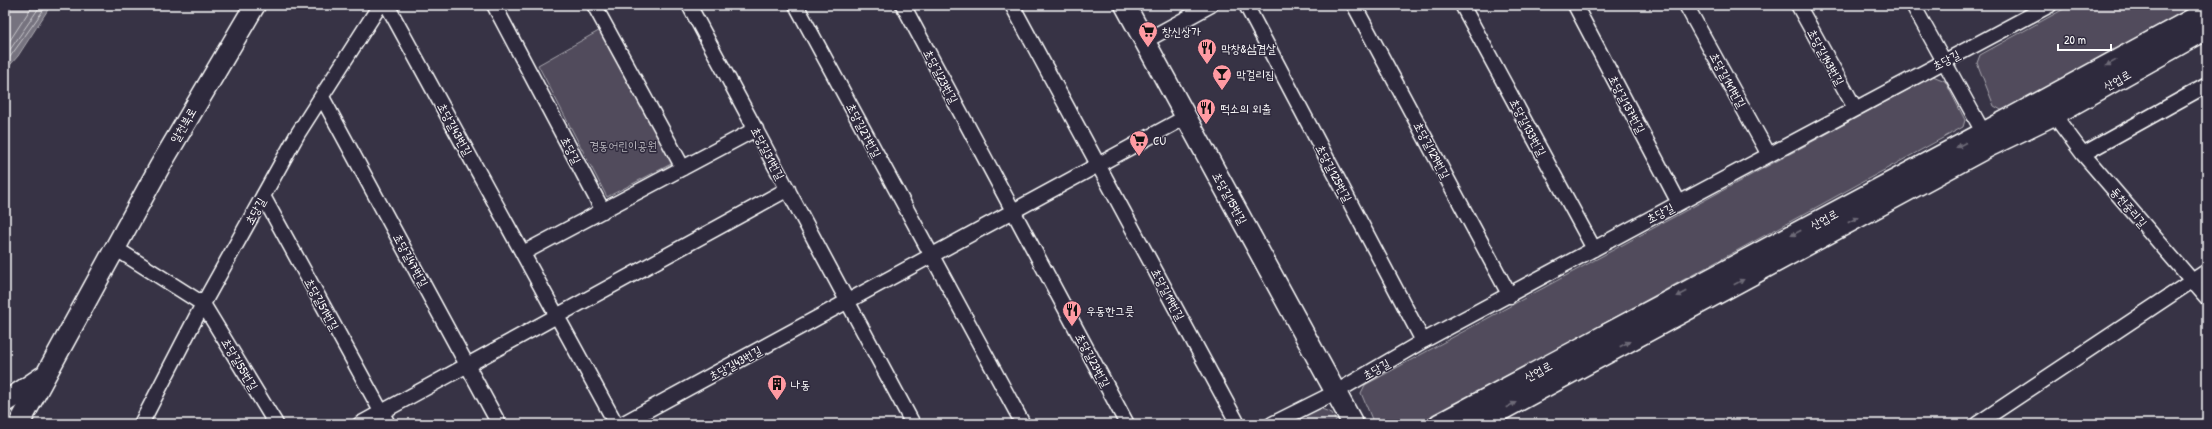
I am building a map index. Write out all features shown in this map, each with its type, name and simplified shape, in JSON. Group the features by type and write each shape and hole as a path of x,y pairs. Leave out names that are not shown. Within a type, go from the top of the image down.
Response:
{"street":[{"name":"알천북로","path":"19,424 164,159 255,5"},
{"name":"초당길","path":"141,424 203,304 297,135 380,5"},
{"name":"초당길43번길","path":"388,5 616,424"},
{"name":"초당길","path":"494,5 602,211"},
{"path":"594,5 683,168"},
{"name":"초당길31번길","path":"689,5 913,424"},
{"name":"초당길27번길","path":"796,5 1023,424"},
{"name":"초당길23번길","path":"903,5 1128,424"},
{"name":"초당길19번길","path":"1012,5 1238,424"},
{"name":"초당길15번길","path":"1125,5 1353,424"},
{"path":"1145,41 1211,5"},
{"name":"초당길125번길","path":"1246,5 1423,342"},
{"name":"초당길129번길","path":"1354,5 1510,296"},
{"name":"초당길133번길","path":"1462,5 1594,249"},
{"name":"초당길137번길","path":"1575,5 1679,203"},
{"name":"초당길141번길","path":"1686,5 1769,155"},
{"name":"초당길143번길","path":"1798,5 1855,108"},
{"path":"1913,5 1987,139"},
{"name":"초당길","path":"1272,424 1336,392 1423,342 1943,61 2029,10 2050,5"},
{"name":"산업로","path":"1476,424 1987,139 2207,10"},
{"name":"산업로","path":"1439,424 1987,139 2054,115 2207,29"},
{"path":"2083,154 2207,85"},
{"name":"초당길47번길","path":"322,97 499,424"},
{"name":"동천중리길","path":"2054,115 2083,154 2207,298"},
{"path":"848,302 1186,117"},
{"path":"523,253 756,129"},
{"path":"360,424 385,418 468,365 788,189"},
{"name":"초당길51번길","path":"263,196 385,418"},
{"path":"115,248 203,304"},
{"path":"1977,424 2207,271"},
{"name":"초당길43번길","path":"622,424 848,302"},
{"name":"초당길55번길","path":"203,304 276,424"},
{"path":"5,402 44,376"}],"green space":[{"path":"2071,5 2195,5 2003,111 1994,106 1977,63 1980,55"},
{"name":"경동어린이공원","path":"604,28 675,162 607,197 538,65"},
{"path":"1933,76 1945,81 1965,120 1963,127 1420,424 1374,424 1361,393 1365,385"},
{"path":"1319,408 1332,413 1337,424 1290,424"}],"water":[{"path":"5,5 51,5 18,56 5,71"}],"place":[{"name":"창신상가","path":"1148,48"},
{"name":"막창&삼겹살","path":"1207,65"},
{"name":"막걸리집","path":"1222,91"},
{"name":"떡소의 외출","path":"1206,125"},
{"name":"CU","path":"1139,157"},
{"name":"우동한그릇","path":"1072,327"},
{"name":"나동","path":"777,401"}]}
